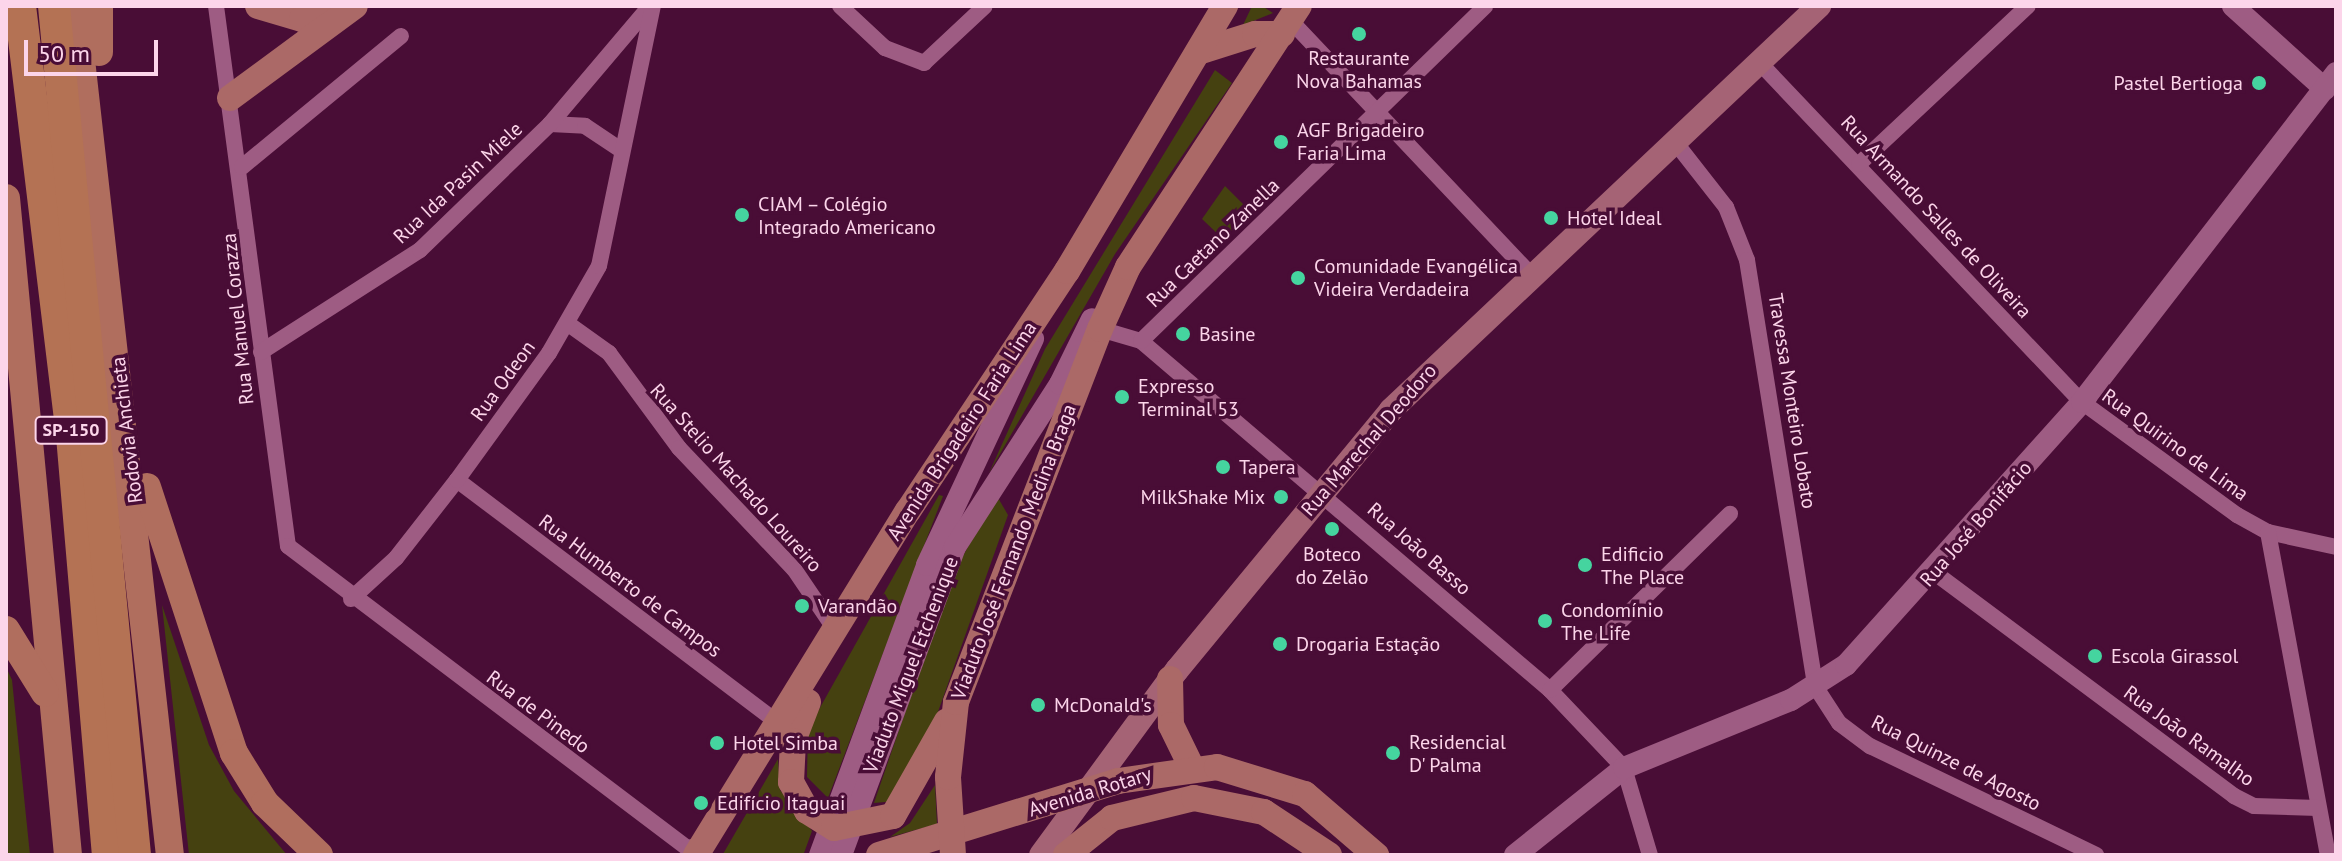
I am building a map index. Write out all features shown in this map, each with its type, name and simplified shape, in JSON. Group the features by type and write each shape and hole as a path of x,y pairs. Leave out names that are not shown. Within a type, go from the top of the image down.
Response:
{"highway":[{"name":"SP-150","path":"20,6 72,436 108,855"},
{"name":"Rodovia Anchieta","path":"54,6 135,855"},
{"name":"Rodovia Anchieta","path":"75,6 126,422 170,855"},
{"path":"98,176 99,6"},
{"name":"SP-150","path":"6,198 68,855"},
{"path":"126,422 228,739 265,803 319,855"},
{"path":"6,630 32,662 56,719"}],"main road":[{"path":"258,6 302,19 353,8"},
{"name":"Avenida Brigadeiro Faria Lima","path":"700,850 1067,271 1201,51 1225,6"},
{"name":"Rua Marechal Deodoro","path":"1041,855 1082,792 1170,679 1391,410 1530,274 1819,6"},
{"path":"230,98 353,8"},
{"path":"1201,51 1290,20"},
{"path":"1122,279 1290,20"},
{"name":"Viaduto José Fernando Medina Braga","path":"952,845 956,702 1122,279"},
{"path":"836,631 790,758 798,798 817,819 854,829 893,816 909,798 956,702"},
{"path":"1170,679 1171,725 1192,768"},
{"name":"Avenida Rotary","path":"879,855 952,845 1082,792 1192,768 1241,770 1305,794 1376,855"},
{"name":"Avenida Rotary","path":"1066,855 1112,818 1194,798 1264,812 1329,855"}],"street":[{"name":"Rua Manuel Corazza","path":"216,6 242,167 280,528 303,562 351,599"},
{"name":"Rua Ida Pasin Miele","path":"261,352 420,250 550,124 651,6"},
{"name":"Rua Odeon","path":"351,599 396,558 457,480 567,323 599,266 651,6"},
{"path":"840,6 885,48 924,63 985,6"},
{"name":"Rua Caetano Zanella","path":"1141,341 1485,6"},
{"path":"1859,164 2028,6"},
{"path":"2233,6 2332,86"},
{"path":"1290,20 1530,274"},
{"path":"242,167 401,36"},
{"name":"Rua Armando Salles de Oliveira","path":"1759,62 2082,402"},
{"name":"Rua José Bonifácio","path":"1515,855 1624,768 1815,686 1846,665 1935,573 2082,402 2332,86"},
{"path":"550,124 585,126 621,150"},
{"name":"Travessa Monteiro Lobato","path":"1675,142 1726,207 1747,260 1815,686"},
{"name":"Viaduto Miguel Etchenique","path":"841,855 890,690 953,503 1067,271"},
{"name":"Viaduto Miguel Etchenique","path":"820,855 890,690 976,508 1122,279"},
{"name":"Rua Stelio Machado Loureiro","path":"567,323 609,353 679,448 794,569 836,631"},
{"name":"Rua João Basso","path":"1100,329 1141,341 1323,493 1550,690 1624,768 1650,855"},
{"name":"Rua Quirino de Lima","path":"2082,402 2268,532 2336,547"},
{"name":"Rua Humberto de Campos","path":"457,480 780,724"},
{"path":"1550,690 1730,514"},
{"path":"2268,532 2328,855"},
{"name":"Rua João Ramalho","path":"1935,573 2234,796 2254,806 2318,808"},
{"name":"Rua de Pinedo","path":"351,599 687,848 700,850"},
{"name":"Rua Quinze de Agosto","path":"1815,686 1839,723 1870,746 2096,855"}],"shaded area":[{"path":"1252,6 1262,6 1273,13 1243,25"},
{"path":"1215,70 1232,83 1115,254 989,473 1045,349"},
{"path":"1225,186 1251,212 1223,239 1202,219"},
{"path":"939,495 943,496 828,798 807,777 808,729"},
{"path":"997,496 1008,515 928,740 896,801 874,803 952,575"},
{"path":"162,605 209,745 234,791 287,855 189,855"},
{"path":"6,667 12,680 30,855 6,855"},
{"path":"778,759 780,790 812,831 804,853 723,854"},
{"path":"935,785 937,824 890,837 910,823"}],"place":[{"name":"Restaurante Nova Bahamas","path":"1359,34"},
{"name":"Pastel Bertioga","path":"2259,83"},
{"name":"AGF Brigadeiro Faria Lima","path":"1281,142"},
{"name":"CIAM – Colégio Integrado Americano","path":"742,215"},
{"name":"Hotel Ideal","path":"1551,218"},
{"name":"Comunidade Evangélica Videira Verdadeira","path":"1298,278"},
{"name":"Basine","path":"1183,334"},
{"name":"Expresso Terminal 53","path":"1122,397"},
{"name":"Tapera","path":"1223,467"},
{"name":"MilkShake Mix","path":"1281,497"},
{"name":"Boteco do Zelão","path":"1332,529"},
{"name":"Edificio The Place","path":"1585,565"},
{"name":"Varandão","path":"802,606"},
{"name":"Condomínio The Life","path":"1545,621"},
{"name":"Drogaria Estação","path":"1280,644"},
{"name":"Escola Girassol","path":"2095,656"},
{"name":"McDonald's","path":"1038,705"},
{"name":"Hotel Simba","path":"717,743"},
{"name":"Residencial D' Palma","path":"1393,753"},
{"name":"Edifício Itaguai","path":"701,803"}]}
